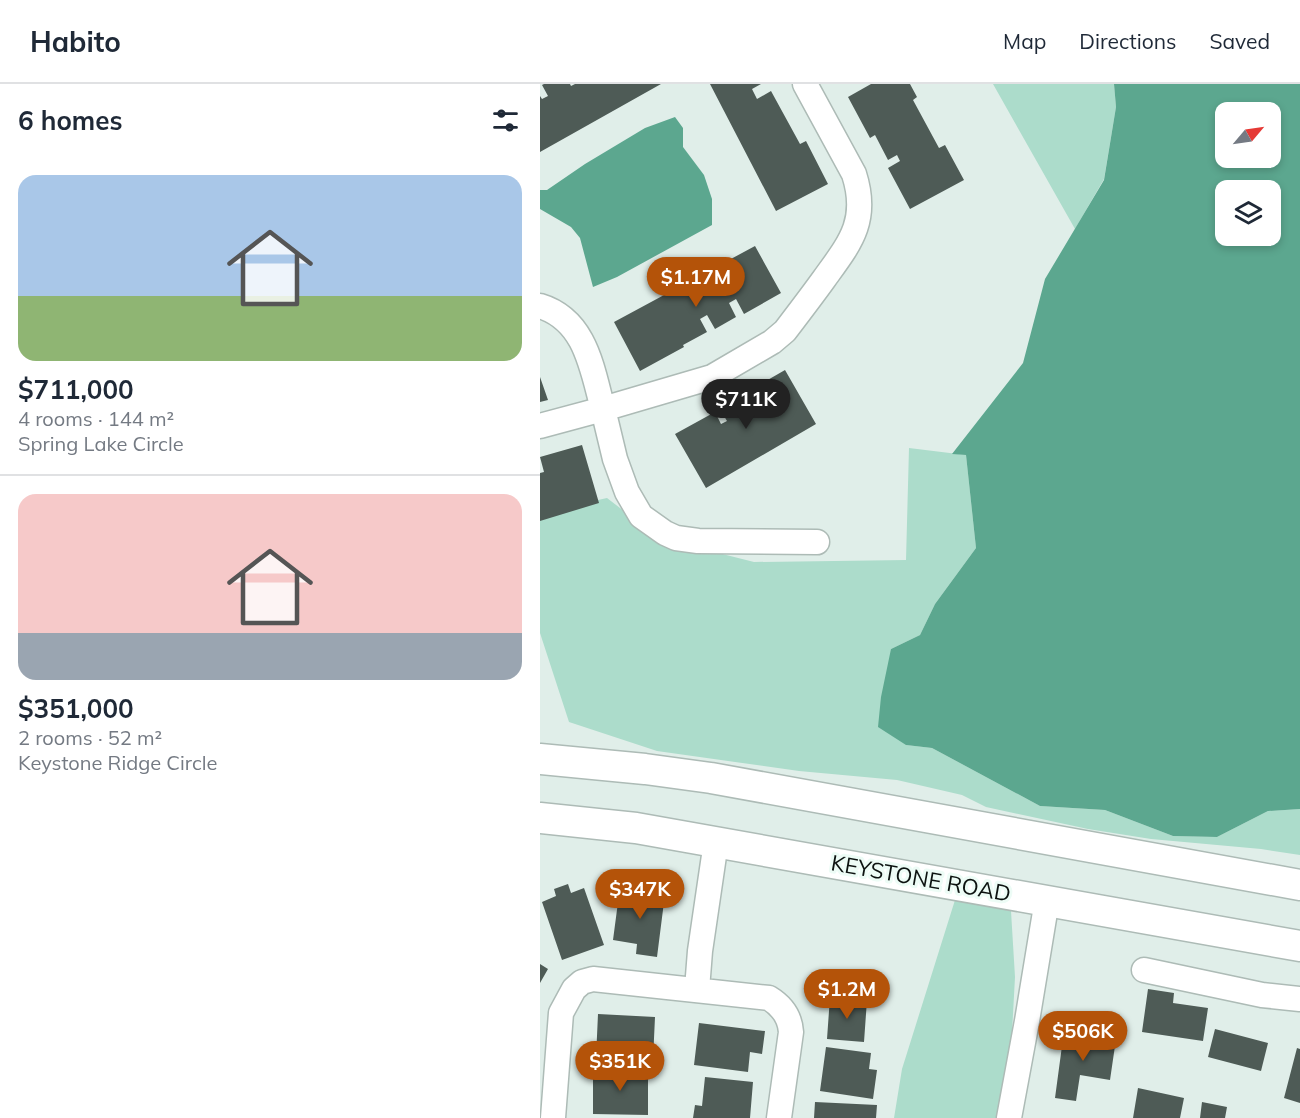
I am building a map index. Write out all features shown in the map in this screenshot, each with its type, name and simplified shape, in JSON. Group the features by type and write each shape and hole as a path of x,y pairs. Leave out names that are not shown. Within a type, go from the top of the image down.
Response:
{"main road":[{"path":"540,759 711,778 1300,885"},
{"name":"KEYSTONE ROAD","path":"540,818 636,828 1300,946"}],"street":[{"path":"540,426 717,375 772,342 785,331 849,244 859,208 854,174 805,84"},
{"path":"540,306 556,313 580,337 587,353 615,459 627,492 641,516 664,533 676,538 698,541 817,542"},
{"path":"697,989 700,951 716,842"},
{"path":"1009,1118 1047,900"},
{"path":"1144,970 1262,995 1300,999"},
{"path":"553,1118 559,1018 568,998 578,985 593,978 769,998 776,1002 784,1011 790,1023 791,1032 779,1118"}],"shaded area":[{"path":"993,84 1114,84 1116,107 1104,179 1075,229"},
{"path":"1114,84 1300,84 1300,809 1268,811 1217,837 1173,836 1105,810 1040,806 932,748 906,745 878,727 881,697 891,649 920,635 935,604 976,548 966,455 952,454 1023,363 1045,279 1104,180 1116,107"},
{"path":"675,117 683,128 683,147 704,175 712,199 712,225 617,277 593,287 580,238 571,227 540,209 540,190 547,190 645,128"},
{"path":"909,448 966,455 976,548 935,604 920,635 891,649 906,745 932,748 1040,806 1105,810 1173,836 1217,837 1268,811 1300,809 1300,855 1261,849 1151,839 1088,829 986,807 962,795 897,780 799,771 657,751 569,722 540,633 540,513 607,498 659,538 754,562 906,560"},
{"path":"955,900 1011,911 1015,977 1011,1051 999,1118 894,1118 902,1069"}],"building":[{"path":"570,84 571,86 575,84 661,84 540,152 540,96 542,99 548,96 542,85"},
{"path":"710,84 761,84 752,89 757,99 771,91 800,144 806,141 828,184 776,211"},
{"path":"871,84 910,84 917,97 913,100 939,148 945,145 964,180 910,209 888,168 900,161 897,155 888,160 875,135 870,138 848,97"},
{"path":"755,246 781,293 744,314 736,299 729,303 736,317 715,329 707,315 700,319 707,332 640,371 614,322"},
{"path":"785,370 816,424 706,488 675,434 715,412 721,424 727,421 721,411 743,399 749,408 755,405 747,392"},
{"path":"540,377 548,400 540,402"},
{"path":"582,445 599,503 540,521 540,473 544,472 540,457"},
{"path":"568,884 571,893 584,888 604,945 562,960 542,902 556,896 554,889"},
{"path":"620,887 665,894 657,957 636,954 637,944 613,940"},
{"path":"540,964 548,969 540,983"},
{"path":"1148,989 1174,993 1173,1003 1208,1008 1203,1041 1142,1032"},
{"path":"830,997 867,1000 864,1042 827,1039"},
{"path":"598,1014 655,1017 653,1060 596,1058"},
{"path":"699,1023 765,1031 762,1054 750,1052 748,1072 694,1065"},
{"path":"1215,1029 1268,1043 1261,1071 1208,1057"},
{"path":"1064,1031 1116,1039 1110,1080 1080,1075 1076,1101 1055,1098"},
{"path":"826,1047 871,1053 869,1069 877,1070 873,1099 820,1091"},
{"path":"1297,1048 1300,1049 1300,1103 1284,1098"},
{"path":"593,1069 648,1070 648,1115 593,1114"},
{"path":"705,1077 753,1082 750,1118 693,1118 695,1105 702,1106"},
{"path":"1138,1088 1184,1098 1180,1118 1133,1118"},
{"path":"815,1102 877,1105 876,1118 814,1118"},
{"path":"1202,1102 1227,1107 1225,1118 1200,1118"}]}
